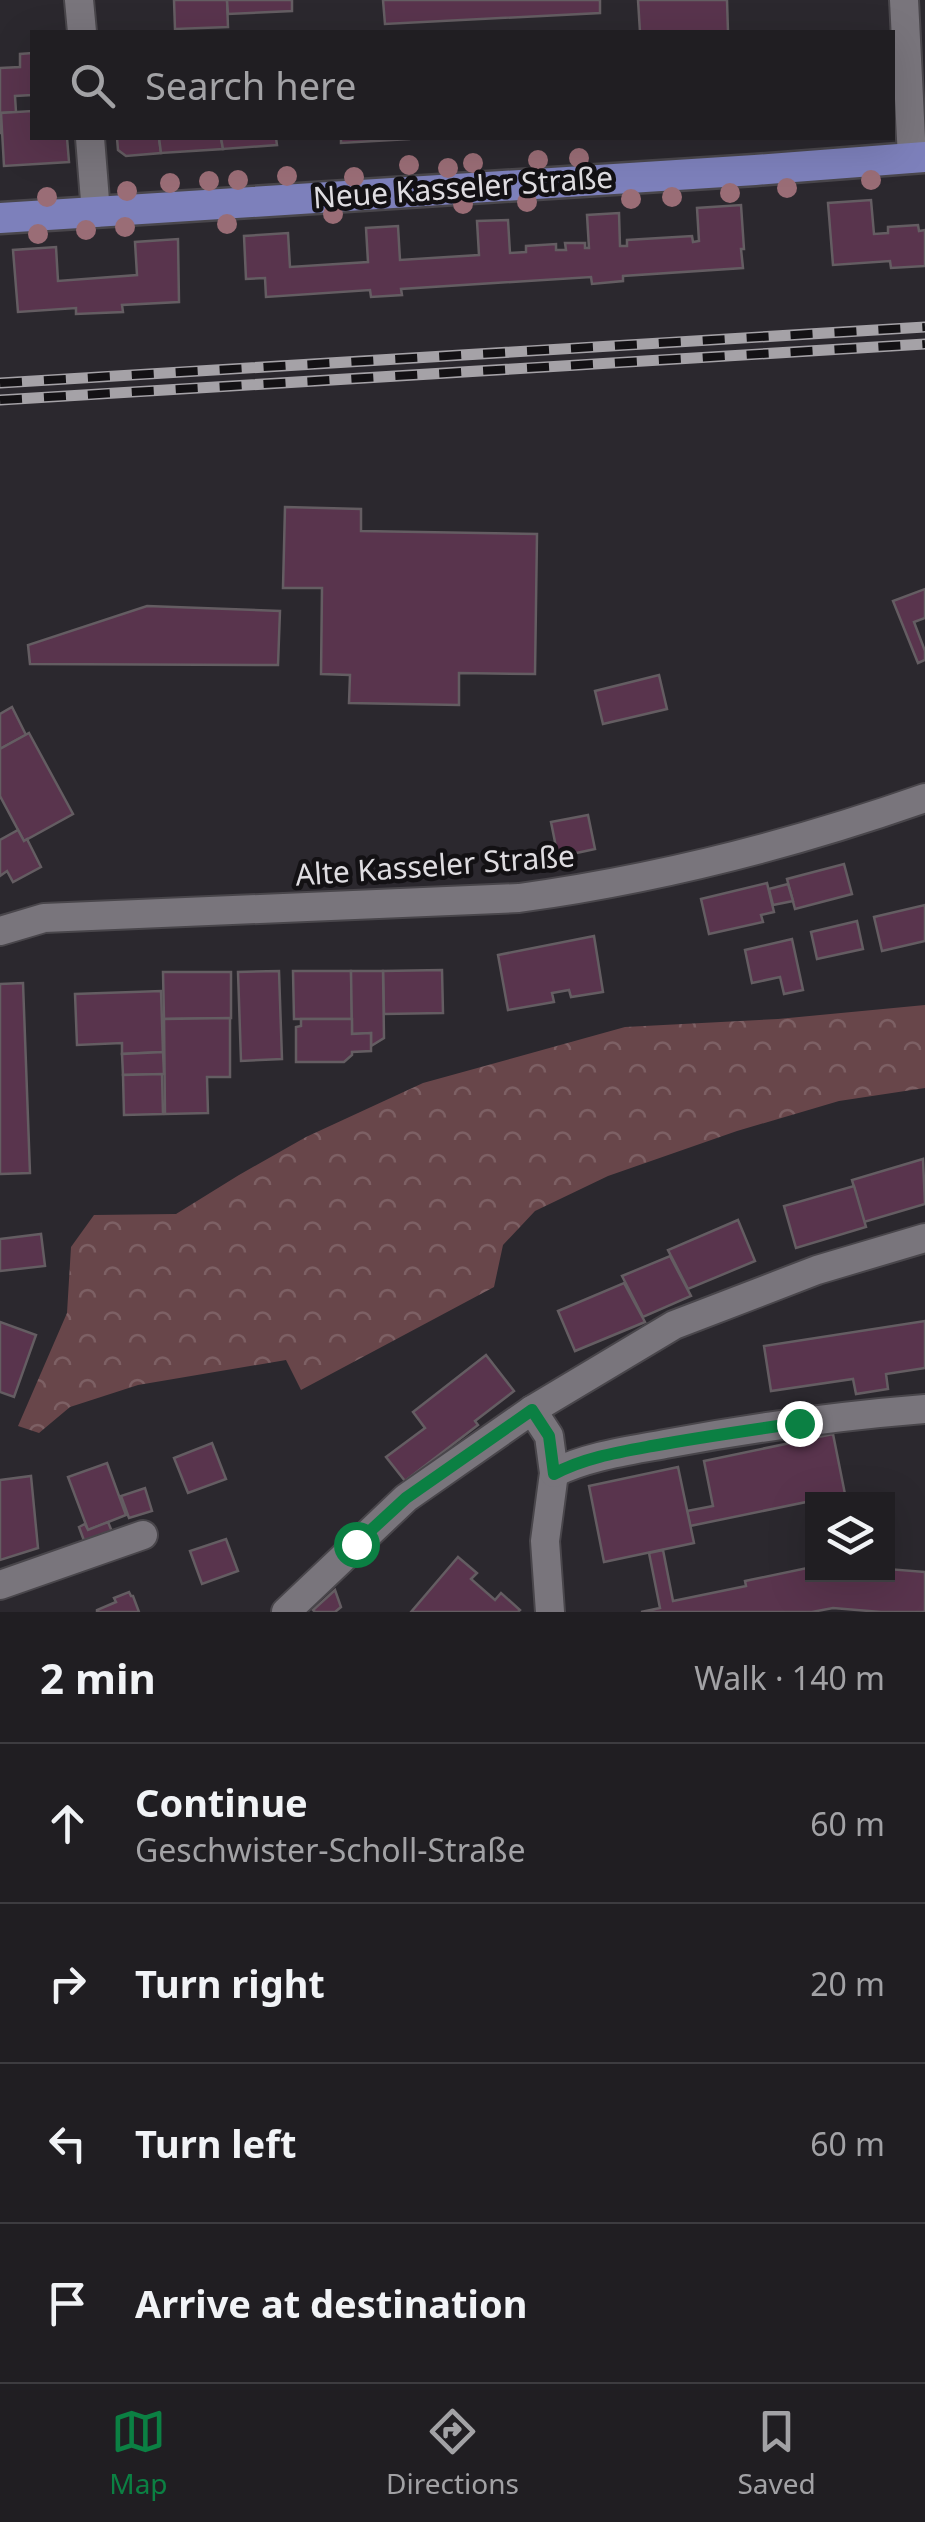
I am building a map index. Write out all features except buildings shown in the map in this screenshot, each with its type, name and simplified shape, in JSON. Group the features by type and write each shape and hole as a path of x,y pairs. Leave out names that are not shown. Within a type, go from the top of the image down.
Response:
{"main road":[{"name":"Neue Kasseler Straße","path":"0,218 919,158"}],"street":[{"path":"79,0 82,30"},
{"path":"904,0 919,158"},
{"path":"90,140 96,213"},
{"name":"Alte Kasseler Straße","path":"0,930 63,917 430,903 556,893 633,879 796,839 925,798"},
{"path":"286,1612 406,1498 532,1410 674,1325 817,1270 925,1238"},
{"path":"554,1474 568,1466 620,1452 725,1433 925,1409"},
{"path":"532,1410 549,1436 554,1474 545,1540 550,1612"},
{"path":"0,1585 143,1535"}],"green space":[{"path":"925,1005 925,1088 839,1101 737,1131 608,1176 535,1211 503,1245 494,1287 301,1390 286,1360 138,1385 70,1407 39,1433 18,1426 67,1313 71,1247 94,1215 176,1214 306,1137 423,1083 625,1027 778,1019"}],"railway":[{"path":"0,383 925,327"},
{"path":"0,400 925,344"}],"route":[{"path":"356,1544 406,1498 532,1410 549,1436 554,1474 568,1466 620,1452 799,1423"}]}
